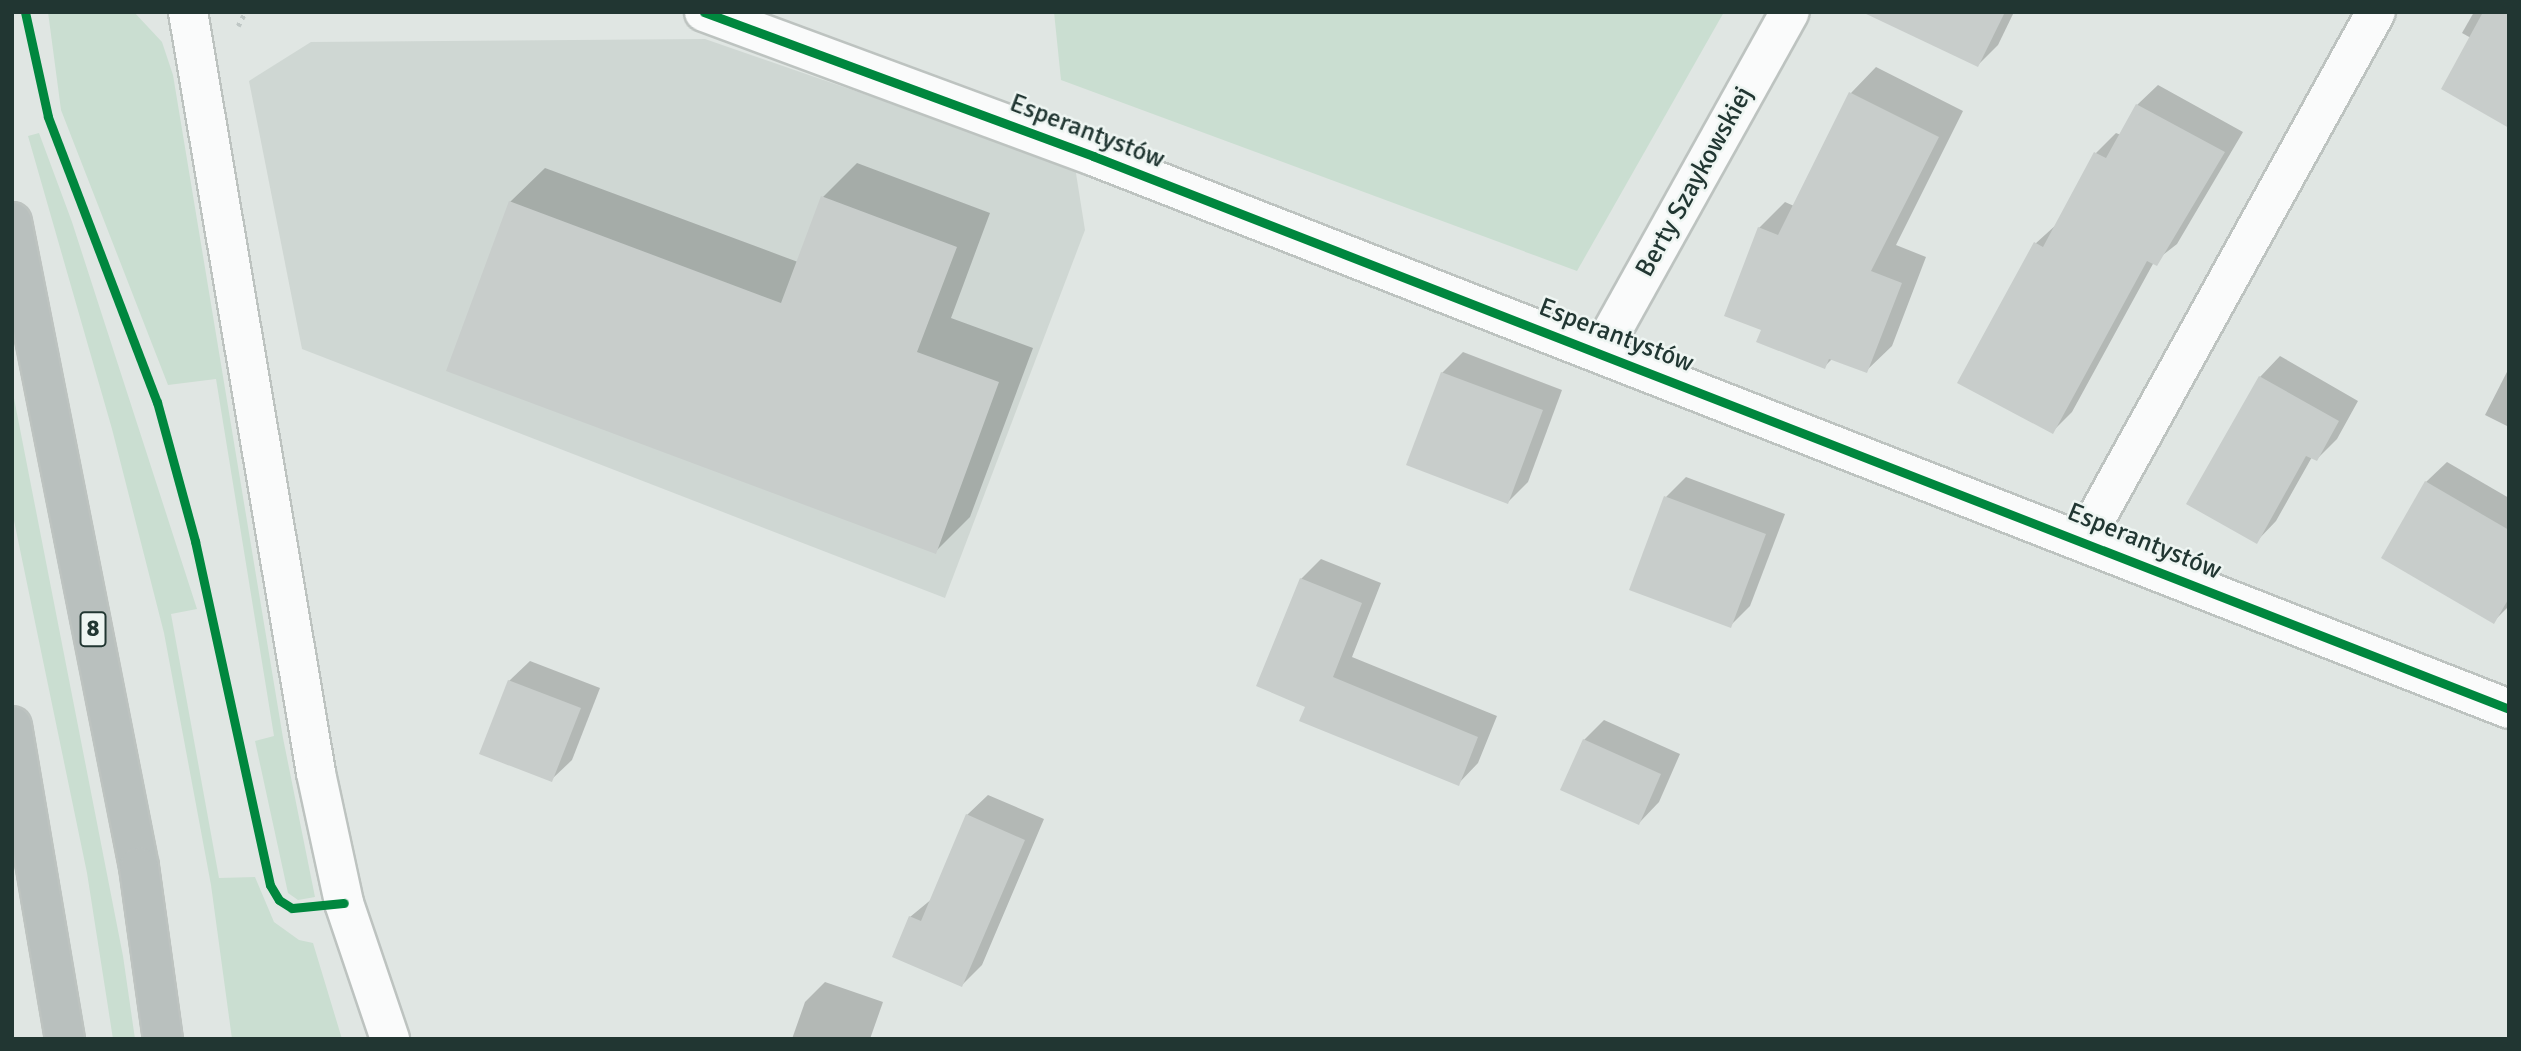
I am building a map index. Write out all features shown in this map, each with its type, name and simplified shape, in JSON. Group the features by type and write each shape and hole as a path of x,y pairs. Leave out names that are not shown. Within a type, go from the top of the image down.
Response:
{"highway":[{"name":"8","path":"12,222 139,867 163,1039"},
{"path":"12,726 65,1039"}],"street":[{"path":"188,12 316,773 344,903 390,1039"},
{"name":"Esperantystów","path":"704,12 1093,156 2084,540 2509,709"},
{"name":"Berty Szaykowskiej","path":"1600,353 1790,12"},
{"path":"2084,540 2376,12"}],"shaded area":[{"path":"705,39 1075,167 1085,230 945,598 302,349 249,81 311,42"}],"green space":[{"path":"48,12 134,12 162,42 173,75 283,738 315,897 298,900 288,893 255,741 274,736 216,379 168,385 61,110"},
{"path":"1054,12 1724,12 1577,271 1061,80"},
{"path":"39,133 72,222 197,609 171,614 219,878 255,877 274,922 299,940 313,943 342,1039 232,1039 211,885 164,633 112,429 28,136"},
{"path":"12,388 123,956 135,1039 113,1039 87,873 12,511"}],"building":[{"path":"1862,12 2005,12 1978,67"},
{"path":"2483,12 2509,12 2509,128 2441,89"},
{"path":"1849,92 1939,137 1871,271 1902,283 1867,373 1829,359 1825,369 1756,342 1761,330 1724,316 1758,227 1778,235"},
{"path":"2136,104 2225,152 2157,266 2147,261 2053,434 1957,383 2034,242 2043,247 2094,152 2106,158"},
{"path":"821,196 957,247 917,352 999,382 936,554 446,371 509,201 781,303"},
{"path":"1441,372 1543,410 1508,504 1406,465"},
{"path":"2259,376 2339,421 2317,461 2306,456 2257,544 2186,504"},
{"path":"2425,481 2509,530 2509,598 2494,624 2381,558"},
{"path":"1664,496 1766,534 1731,628 1629,590"},
{"path":"1300,578 1362,603 1333,677 1478,737 1459,786 1299,721 1305,707 1256,686"},
{"path":"508,680 581,708 552,782 479,754"},
{"path":"1583,739 1661,774 1639,825 1560,790"},
{"path":"966,814 1025,840 962,987 892,957 909,916 921,921"}],"cycle path":[{"path":"25,12 48,117 157,402 195,541 270,885 279,900 292,908 344,903"},
{"path":"704,12 1093,156 2509,709"}]}
